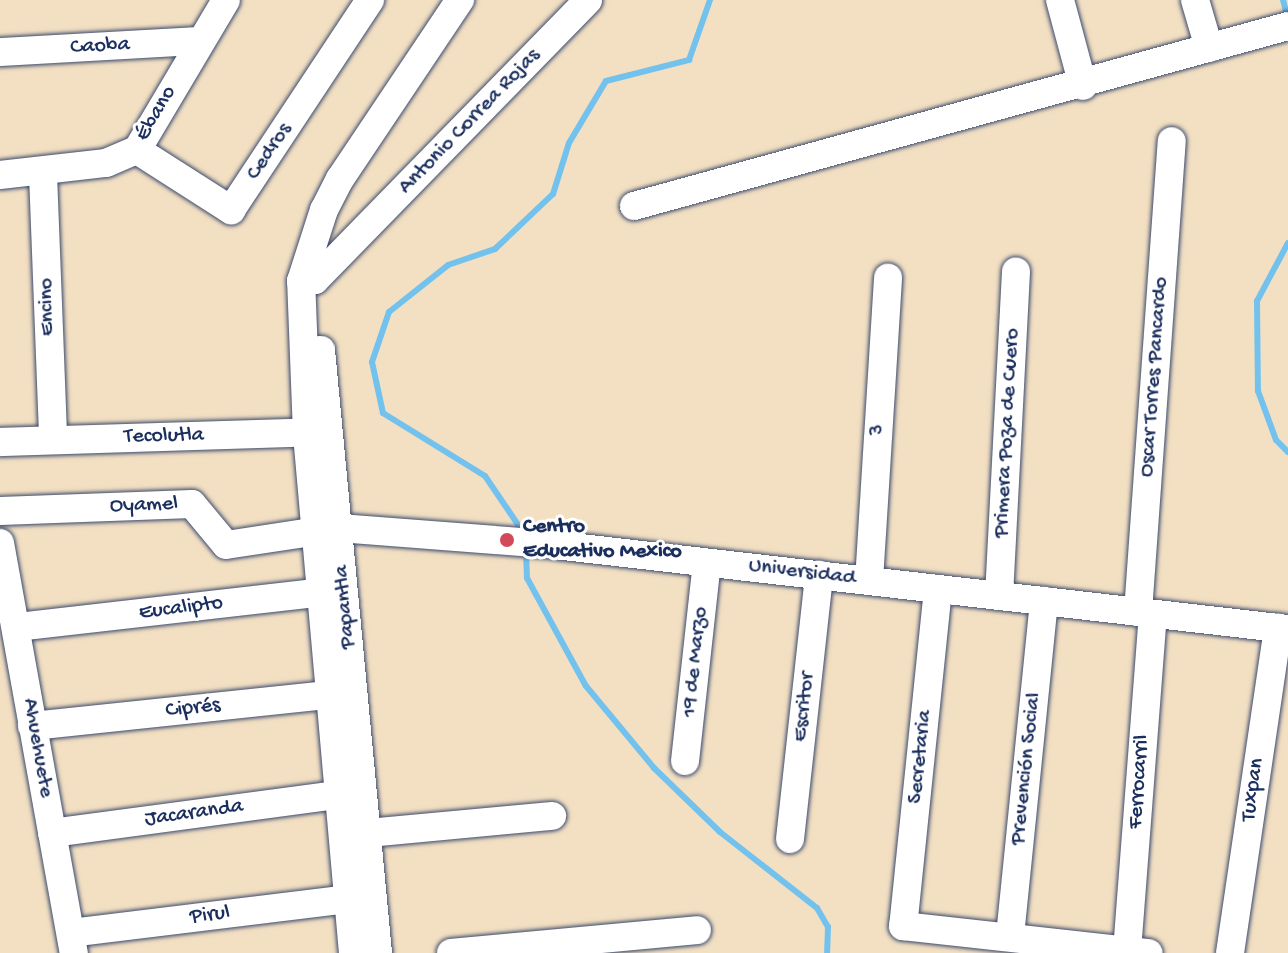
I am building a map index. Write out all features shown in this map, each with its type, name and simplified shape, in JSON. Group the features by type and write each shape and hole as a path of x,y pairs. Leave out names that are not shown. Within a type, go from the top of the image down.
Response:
{"street":[{"name":"Ébano","path":"0,175 43,174 106,163 137,150 226,0"},
{"name":"Cedros","path":"137,150 231,210 370,0"},
{"name":"Papantla","path":"353,953 337,795 341,694 307,275 324,210 460,0"},
{"name":"Antonio Correa Rojas","path":"307,275 352,243 588,0"},
{"path":"1060,0 1083,86"},
{"path":"1195,0 1209,48"},
{"path":"634,206 760,168 1083,86 1275,29"},
{"name":"Caoba","path":"0,52 199,41"},
{"name":"Oscar Torres Pancardo","path":"1146,613 1172,141"},
{"name":"Encino","path":"43,174 53,440"},
{"path":"324,210 336,236 352,243"},
{"name":"Primera Poza de Cuero","path":"999,596 1016,271"},
{"name":"3","path":"869,581 888,278"},
{"name":"Tecolutla","path":"0,442 318,432"},
{"name":"Oyamel","path":"0,511 192,504 226,545 327,530"},
{"name":"Universidad","path":"327,530 546,544 1283,629"},
{"name":"Ahuehuete","path":"0,543 72,943"},
{"name":"19 de Marzo","path":"685,761 707,563"},
{"name":"Escritor","path":"790,839 819,575"},
{"name":"Secretaria","path":"917,936 938,589"},
{"name":"Eucalipto","path":"17,627 334,591"},
{"name":"Prevención Social","path":"1010,936 1044,601"},
{"name":"Ferrocarril","path":"1138,952 1146,613"},
{"name":"Tuxpan","path":"1230,953 1283,629"},
{"name":"Papantla","path":"341,694 368,833 378,953"},
{"name":"Ciprés","path":"32,726 341,694"},
{"name":"Jacaranda","path":"52,833 337,795"},
{"path":"368,833 552,816"},
{"name":"Pirul","path":"72,943 348,899"},
{"path":"451,953 697,930"},
{"path":"917,936 1010,936 1077,949 1138,952"}],"waterway":[{"path":"525,535 485,476 383,413 372,362 389,312 448,265 495,249 553,194 569,143 606,81 689,60 710,0"},
{"path":"1283,0 1288,19"},
{"path":"1288,243 1257,301 1258,391 1276,440 1288,452"},
{"path":"526,550 527,578 586,686 654,768 720,832 817,908 828,927 827,953"}],"place":[{"name":"Centro Educativo Mexico","path":"507,540"}]}
